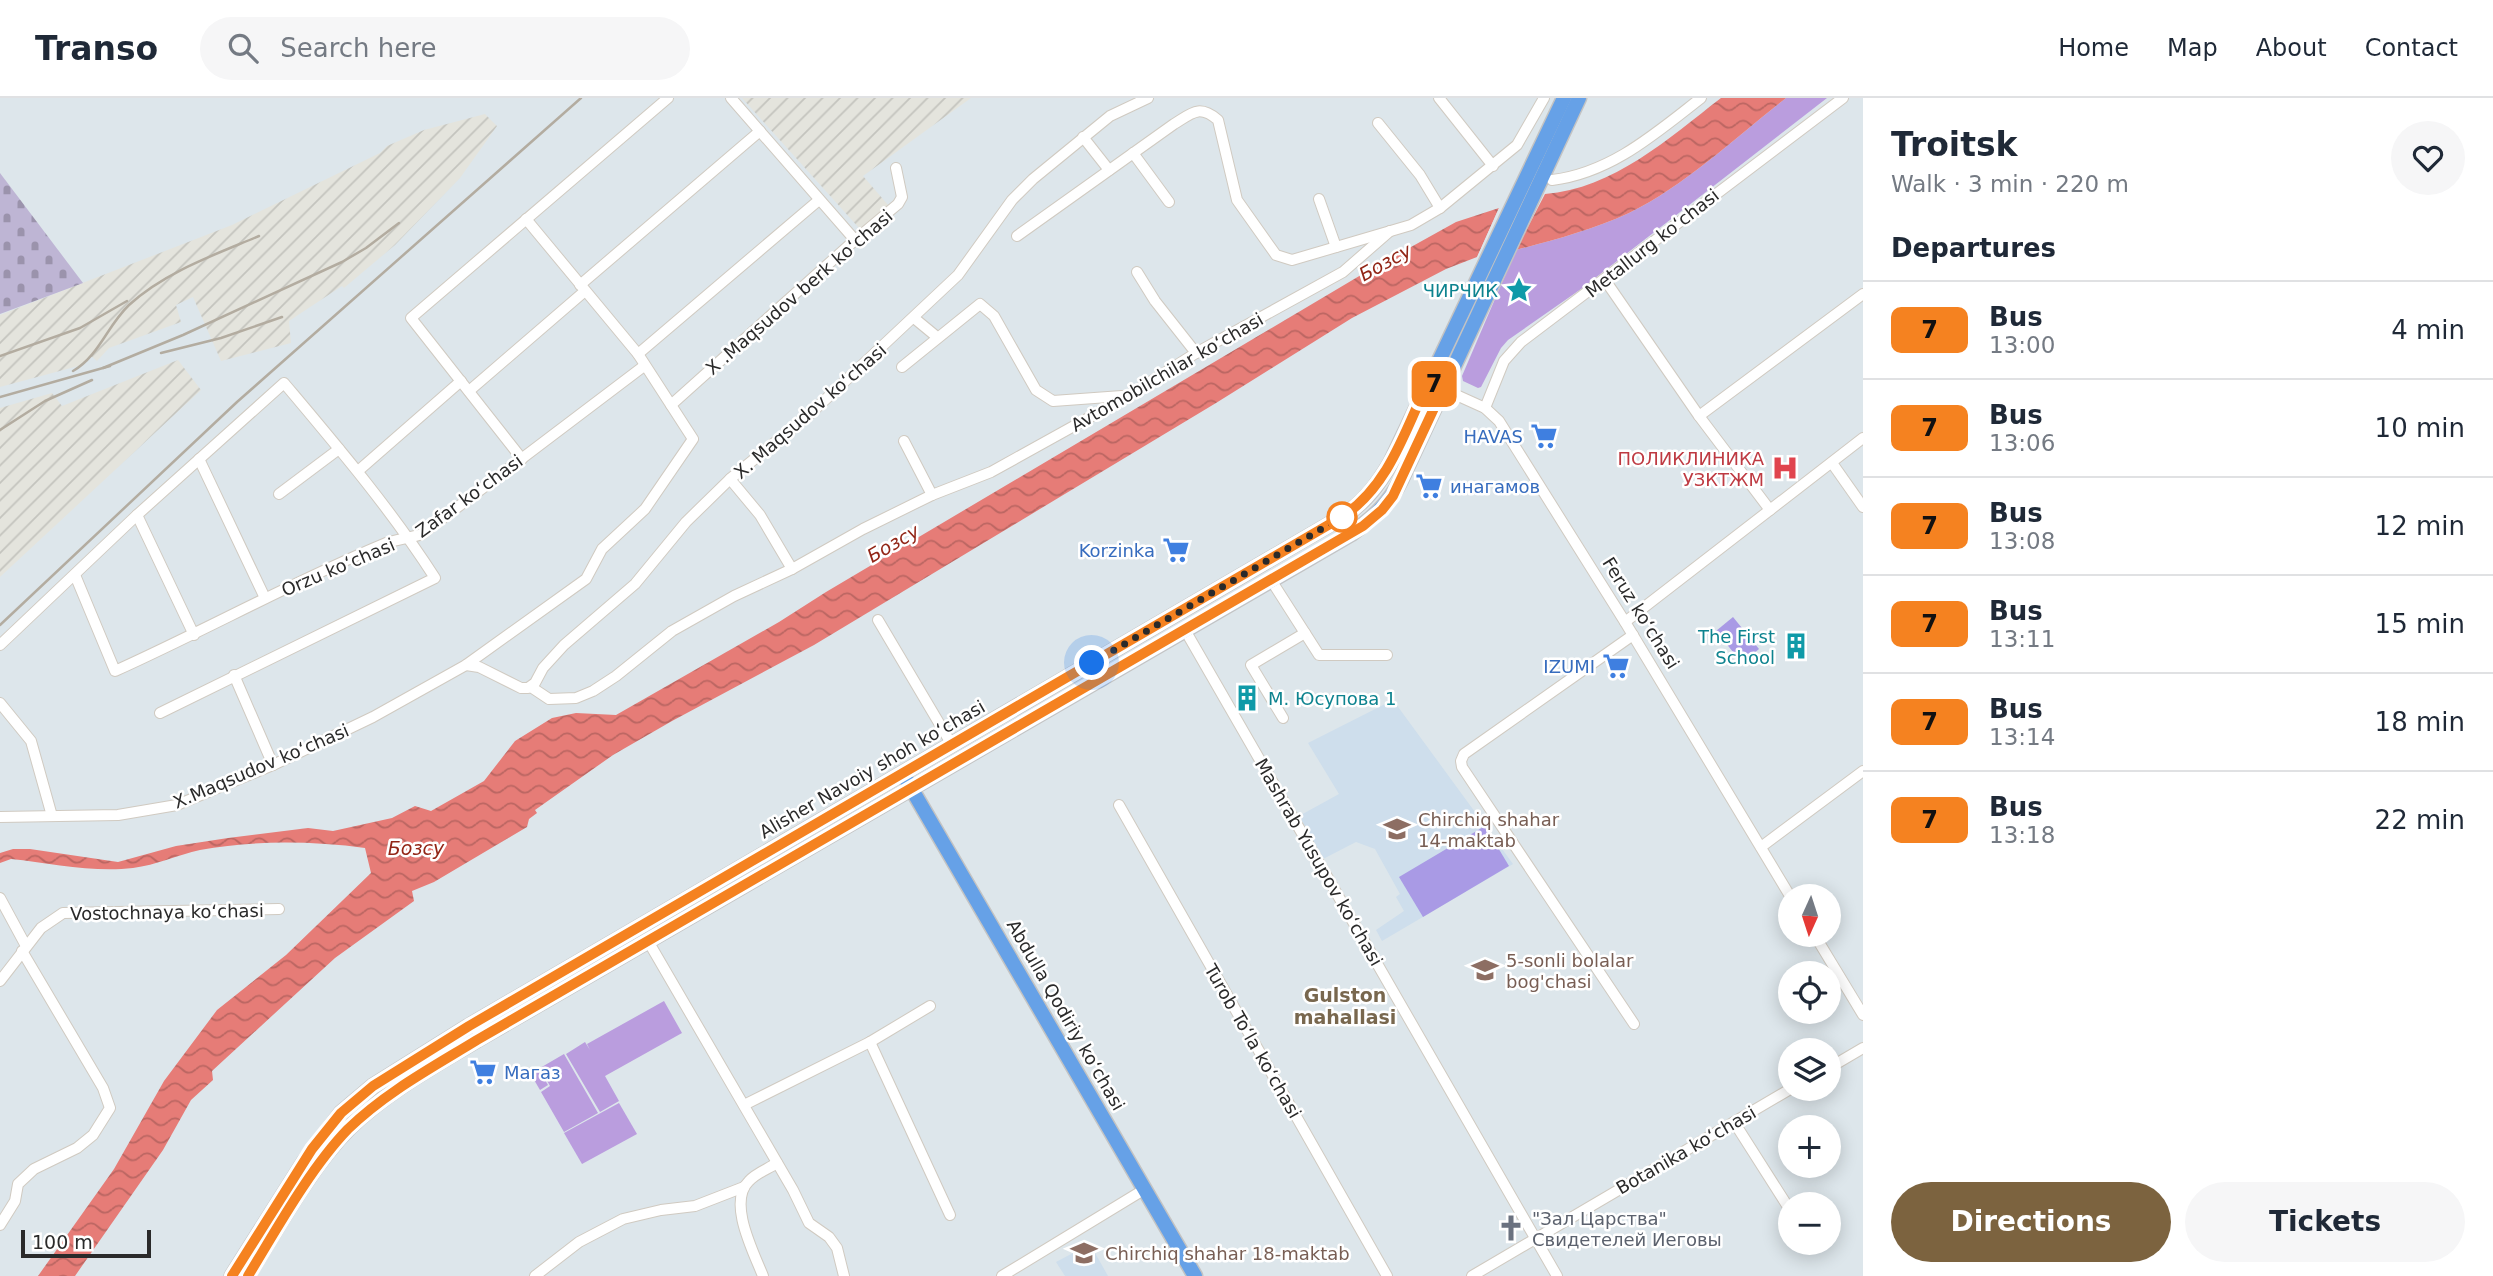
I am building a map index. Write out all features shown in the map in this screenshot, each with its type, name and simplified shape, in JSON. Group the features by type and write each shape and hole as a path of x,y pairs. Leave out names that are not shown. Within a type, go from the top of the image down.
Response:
{"main road":[{"name":"Alisher Navoiy shoh koʻchasi","path":"232,1276 317,1143 341,1113 373,1086 469,1026 1353,510 1385,474 1564,98"},
{"name":"Alisher Navoiy shoh koʻchasi","path":"247,1276 328,1152 371,1109 409,1082 477,1040 1351,534 1382,510 1401,481 1579,98"},
{"name":"Feruz ko‘chasi","path":"1428,382 1443,389"},
{"name":"Abdulla Qodiriy ko‘chasi","path":"902,774 1195,1276"}],"street":[{"path":"522,459 411,317 668,98"},
{"path":"731,98 855,240"},
{"name":"X. Maqsudov ko‘chasi","path":"531,687 543,668 564,645 635,583 686,522 730,480 811,413 958,275 1012,200 1110,116 1148,98"},
{"path":"1438,98 1493,166"},
{"path":"1017,236 1174,124 1196,111 1208,111 1218,120 1237,200 1276,255 1292,260 1411,225 1440,208 1517,145 1544,98"},
{"path":"1552,180 1624,155 1701,98"},
{"name":"Metallurg ko‘chasi","path":"1485,408 1504,361 1512,351 1843,98"},
{"path":"1378,123 1420,175 1440,208"},
{"path":"469,391 760,131"},
{"path":"1083,137 1109,170"},
{"path":"1133,153 1169,202"},
{"name":"X .Maqsudov berk ko‘chasi","path":"671,405 898,204 902,197 896,168"},
{"path":"1319,199 1336,247"},
{"path":"638,354 819,200"},
{"path":"526,219 638,354 671,405"},
{"name":"Avtomobilchilar ko‘chasi","path":"531,687 549,699 585,695 616,676 672,631 734,596 792,569 863,529 932,495 991,472 1128,396 1196,353 1343,272 1390,231"},
{"path":"1137,272 1155,301 1196,353"},
{"path":"1605,281 1699,416 1770,510"},
{"path":"1699,416 1863,294"},
{"path":"902,367 980,304 994,316 1036,390 1053,401 1128,396"},
{"path":"914,318 937,337"},
{"name":"Zafar ko‘chasi","path":"160,713 435,578 409,538 422,534 644,366"},
{"path":"358,471 461,381"},
{"name":"Orzu ko‘chasi","path":"75,575 115,671 194,635 265,598 390,542 409,538 358,471 284,383 199,459 265,598"},
{"name":"Feruz ko‘chasi","path":"1443,389 1485,408 1499,421 1633,635 1783,884"},
{"name":"X.Maqsudov ko‘chasi","path":"0,817 118,815 177,805 273,765 373,717 466,665 586,579 602,549 645,509 693,439 671,405"},
{"path":"1625,622 1863,438"},
{"path":"904,441 932,495"},
{"path":"279,494 339,449"},
{"path":"0,645 199,459"},
{"path":"1832,463 1863,507"},
{"path":"730,480 760,515 792,569"},
{"path":"137,515 194,635"},
{"path":"1272,580 1319,654 1387,655"},
{"path":"878,620 951,745"},
{"name":"Mashrab Yusupov ko‘chasi","path":"1185,630 1557,1276"},
{"path":"1283,718 1251,665 1305,633"},
{"path":"1633,635 1464,754 1461,761 1462,767 1634,1024"},
{"path":"466,665 479,667 521,688 531,687"},
{"path":"234,675 273,765"},
{"path":"0,703 31,741 52,816"},
{"path":"1761,847 1863,771"},
{"name":"Turob To‘la ko‘chasi","path":"1119,805 1387,1276"},
{"path":"0,898 24,948 108,1098 110,1108 96,1132 77,1148 28,1174 17,1187 15,1201 0,1225"},
{"name":"Vostochnaya ko‘chasi","path":"0,981 41,928 63,913 279,909"},
{"path":"648,941 809,1223 829,1237 837,1248 844,1276"},
{"path":"1822,947 1863,1015"},
{"path":"744,1105 870,1042 930,1006"},
{"path":"870,1042 950,1215"},
{"path":"1841,1061 1863,1048"},
{"name":"Botanika ko‘chasi","path":"1472,1276 1778,1096"},
{"path":"1734,1122 1779,1192"},
{"path":"535,1276 579,1242 624,1219 661,1210 695,1206 744,1187 752,1178 777,1163"},
{"path":"744,1187 741,1217 763,1276"},
{"path":"1002,1276 1146,1189"}],"shaded area":[{"path":"742,98 971,98 863,176 895,213 868,238"},
{"path":"1786,98 1827,98 1581,289 1508,340 1481,387 1463,381 1462,376 1516,250 1601,225 1650,202 1691,175"},
{"path":"485,114 497,126 460,178 395,245 344,288 342,286 289,321 291,343 221,361 193,297 176,305 181,322 109,348 97,361 91,356 82,365 0,387 0,315 232,225 424,130"},
{"path":"178,360 201,390 0,577 0,408 52,393 62,406"},
{"path":"1733,617 1759,649 1742,663 1716,631"},
{"name":"Chirchiq shahar 14-maktab","path":"1393,700 1513,864 1382,941 1376,930 1404,911 1396,897 1400,894 1375,849 1356,842 1323,859 1299,816 1339,794 1308,743"},
{"path":"1485,826 1509,866 1423,917 1399,877"},
{"path":"664,1001 682,1033 605,1076 619,1101 600,1112 566,1054 585,1042 590,1050 587,1044"},
{"path":"564,1054 598,1113 564,1132 541,1092 550,1086 540,1068"},
{"path":"538,1068 548,1085 540,1090 530,1073"},
{"path":"619,1103 637,1134 582,1164 564,1133"},
{"name":"Chirchiq shahar 18-maktab","path":"1090,1244 1108,1276 1065,1276 1056,1262"}],"green space":[{"path":"0,173 83,283 0,314"}],"water":[{"path":"1721,98 1786,98 1691,175 1650,202 1601,225 1516,250 1545,194 1594,183 1617,172 1660,145"},
{"name":"Бозсу","path":"1499,208 1477,257 1446,269 1352,318 814,645 613,755 535,810 537,813 529,819 527,827 434,882 412,891 414,901 335,958 212,1071 213,1080 191,1100 163,1150 75,1276 38,1276 114,1169 164,1081 217,1010 286,955 371,873 365,848 324,844 262,843 220,847 142,867 118,869 11,859 0,863 0,853 13,849 30,849 118,862 176,846 228,838 308,828 333,831 392,818 415,806 431,811 484,781 515,741 552,718 576,713 616,715 779,622 1366,272 1456,222"}],"pier":[{"path":"1502,207 1480,259 1475,262 1499,208"}],"railway":[{"path":"0,625 237,402 581,98"},
{"path":"103,368 183,335 342,262 399,223"},
{"path":"73,371 90,357 121,313 143,293 191,265 259,236"},
{"path":"0,356 80,328 127,301"},
{"path":"161,353 221,338 282,317"},
{"path":"0,397 110,366"},
{"path":"0,430 45,401 92,380"}],"bus line":[{"name":"7","path":"232,1276 328,1128 373,1086 469,1026 1353,510 1363,502 1385,474 1428,382 1443,389 1393,496 1382,510 1363,526 477,1040 396,1090 359,1119 328,1152 248,1276"}],"place":[{"name":"ЧИРЧИК","path":"1519,290"},
{"name":"HAVAS","path":"1544,436"},
{"name":"ПОЛИКЛИНИКА УЗКТЖМ","path":"1785,468"},
{"name":"инагамов","path":"1429,486"},
{"name":"Korzinka","path":"1176,550"},
{"name":"The First School","path":"1796,646"},
{"name":"IZUMI","path":"1616,666"},
{"name":"М. Юсупова 1","path":"1247,698"},
{"name":"Chirchiq shahar 14-maktab","path":"1397,829"},
{"name":"5-sonli bolalar bog'chasi","path":"1485,970"},
{"name":"Магаз","path":"483,1072"},
{"name":"\"Зал Царства\" Свидетелей Иеговы","path":"1511,1228"},
{"name":"Chirchiq shahar 18-maktab","path":"1084,1253"}],"district":[{"name":"Gulston mahallasi","path":"1345,1006"}],"route":[{"path":"1092,663 1342,517"}]}
